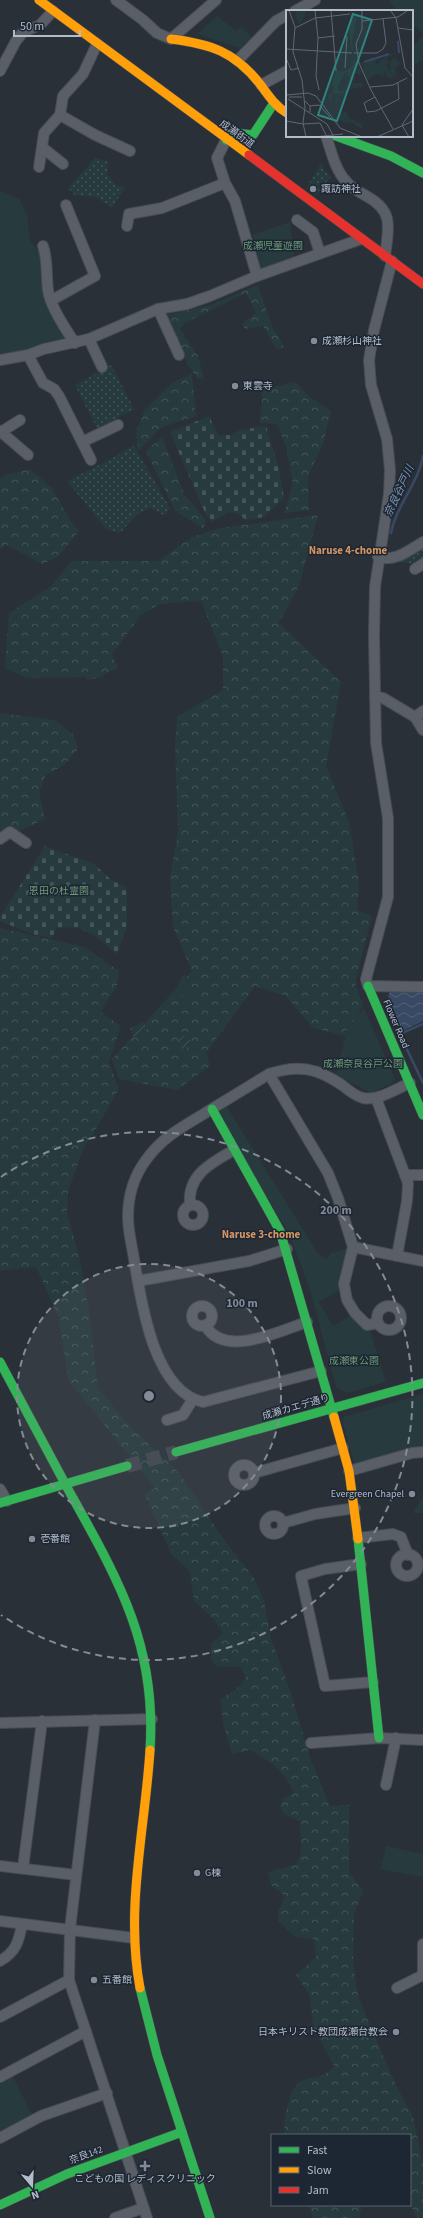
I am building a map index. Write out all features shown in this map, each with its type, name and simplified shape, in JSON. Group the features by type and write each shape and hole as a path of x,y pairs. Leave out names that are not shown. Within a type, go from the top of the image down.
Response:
{"street":[{"name":"成瀬街道","path":"38,0 420,282"},
{"path":"116,0 143,20 157,33 171,39 205,44 222,50 238,60 274,103 286,112"},
{"path":"171,39 216,0"},
{"path":"297,10 316,0"},
{"path":"0,71 16,40 23,32 40,25 53,11"},
{"path":"238,60 276,21 286,16"},
{"path":"39,167 44,133 60,115 63,96 83,74 97,44"},
{"path":"261,86 286,72"},
{"path":"257,276 234,201 225,183 216,158 230,134 236,132 253,135 274,103"},
{"path":"60,115 95,135 130,151"},
{"path":"326,137 344,180 352,188 380,204 386,211 388,220 388,259 369,360 371,385 387,439 390,470 389,494 378,557 375,587 376,743 388,818 388,897 366,979 368,986 423,987"},
{"path":"339,137 391,156 423,173"},
{"path":"43,148 63,164"},
{"path":"127,226 129,214 162,208 225,183"},
{"path":"52,300 95,276 66,205"},
{"path":"297,220 314,232 320,253"},
{"path":"0,360 28,355 89,339 158,309 187,304 235,287 257,276 362,239"},
{"path":"43,246 46,255 48,292 65,328 75,343"},
{"path":"420,282 423,270"},
{"path":"158,309 179,355"},
{"path":"89,339 102,367"},
{"path":"28,355 43,383 54,389 59,396 91,460"},
{"path":"20,420 1,431 28,455"},
{"path":"82,442 118,425"},
{"path":"378,557 386,559 394,558 423,542"},
{"path":"375,696 419,714 423,730"},
{"path":"0,839 10,832 26,843"},
{"name":"Flower Road","path":"368,986 423,1115"},
{"path":"321,1371 215,1400 203,1402 193,1399 173,1380 154,1347 146,1325 128,1218 130,1196 139,1172 146,1160 169,1134 269,1074 284,1069 310,1069 326,1074 356,1095 364,1098 376,1098 410,1083"},
{"path":"269,1074 328,1174 338,1198 352,1247 344,1284 347,1300 355,1313 367,1325 378,1323"},
{"path":"376,1098 405,1175 408,1191 397,1256"},
{"path":"212,1109 234,1150 276,1221 287,1249 343,1448 355,1508 379,1738"},
{"path":"190,1205 191,1186 198,1174 215,1161 234,1150"},
{"path":"405,1175 423,1175"},
{"path":"352,1247 423,1261"},
{"path":"138,1281 249,1261 287,1249"},
{"path":"205,1325 209,1333 219,1339 230,1342 243,1341 307,1322"},
{"path":"0,1362 66,1484 128,1605 147,1668 152,1719 149,1773 137,1869 134,1938 137,1976 145,2017 210,2218"},
{"name":"成瀬カエデ通り","path":"176,1452 423,1383"},
{"path":"167,1420 183,1415 193,1399"},
{"path":"254,1473 343,1448"},
{"path":"349,1472 412,1453 423,1452"},
{"path":"0,1489 3,1502 127,1466"},
{"path":"283,1523 315,1514 355,1508"},
{"path":"358,1538 397,1535 401,1537 405,1543 408,1555"},
{"path":"361,1564 325,1569 301,1576 325,1686 373,1682"},
{"path":"0,1723 152,1719"},
{"path":"95,1720 70,1929 69,1980 147,2218"},
{"path":"23,1868 42,1721"},
{"path":"311,1743 379,1738 423,1740"},
{"path":"386,1785 396,1738"},
{"path":"0,1866 76,1875"},
{"path":"0,1921 134,1938"},
{"path":"0,1961 8,1957 18,1944 22,1924"},
{"path":"397,1988 423,1974 423,1944"},
{"path":"0,2017 69,1980"},
{"path":"0,2077 86,2031"},
{"path":"0,2138 41,2116 107,2093"},
{"name":"奈良142","path":"0,2205 30,2189 182,2132"},
{"path":"115,2218 143,2208"}],"green space":[{"path":"391,0 423,0 423,34 413,25 413,10 397,10 390,3"},
{"path":"217,16 236,31 242,27 252,37 240,48 197,34"},
{"path":"423,35 423,60 413,65 413,46"},
{"path":"95,158 109,162 107,174 116,185 125,188 112,207 95,197 75,195 68,188"},
{"path":"321,163 324,170 331,176 317,195 306,189"},
{"path":"0,191 19,199 27,214 30,241 42,255 42,278 47,302 65,335 62,342 0,357"},
{"name":"成瀬児童遊園","path":"290,222 294,257 261,269 252,235"},
{"path":"258,285 272,326 284,347 277,350 263,326 245,329 242,324 256,313 246,293 185,323 180,329 198,356 204,379 198,379 188,365 166,315 211,305"},
{"path":"111,365 134,409 97,428 75,385"},
{"path":"192,374 196,416 162,427 138,451 136,432 145,410 173,382"},
{"path":"295,382 310,397 331,411 323,444 308,477 309,510 284,513 293,484 286,446 277,424 259,423 262,404 261,390"},
{"path":"209,416 218,435 230,435 240,430 266,426 278,465 284,498 264,517 246,520 238,514 228,512 212,522 206,515 170,432"},
{"path":"162,437 184,494 205,519 204,529 175,511 146,451"},
{"path":"134,446 170,508 165,516 151,508 137,514 120,533 107,530 67,481"},
{"path":"30,469 52,488 70,520 79,531 58,557 42,564 7,545 0,549 0,479 5,475"},
{"path":"318,515 299,586 279,623 341,682 326,766 349,822 359,884 357,910 372,916 356,979 356,986 363,1005 347,1036 313,1028 286,996 255,986 206,1053 210,1066 177,1090 119,1079 112,1059 192,971 173,927 170,876 178,834 175,745 177,717 223,690 223,656 201,601 160,604 141,615 112,654 118,668 101,677 87,680 85,677 27,678 5,668 9,613 50,587 72,561 158,561 192,537 220,528"},
{"path":"423,546 423,559 413,564 397,561"},
{"path":"0,713 54,720 73,734 78,749 64,765 46,775 39,792 45,819 0,840"},
{"name":"恩田の杜霊園","path":"45,846 94,864 111,880 122,885 127,890 127,927 117,954 96,937 82,930 66,927 56,929 52,938 32,934 0,921 0,917"},
{"path":"0,928 84,947 119,971 117,985 101,1012 121,1026 109,1062 119,1089 84,1147 68,1191 67,1213 79,1256 89,1311 98,1389 131,1427 180,1474 222,1537 254,1578 264,1601 271,1638 291,1693 310,1758 330,1806 349,1805 349,1872 363,1891 354,1915 353,1960 357,1992 396,2085 413,2117 423,2164 423,2218 417,2218 411,2206 411,2134 285,2134 285,2116 289,2099 295,2087 303,2080 325,2074 334,2066 313,2026 310,1996 296,1975 316,1957 314,1939 295,1937 278,1921 278,1912 285,1896 271,1885 268,1872 297,1864 301,1853 300,1821 285,1815 280,1807 283,1799 294,1793 281,1772 265,1759 250,1750 232,1754 223,1723 221,1699 236,1689 246,1678 241,1667 218,1667 211,1659 211,1644 223,1633 214,1619 194,1601 190,1571 171,1554 145,1494 155,1488 69,1381 58,1316 36,1267 0,1271"},
{"path":"184,973 191,990 189,996 177,994 175,991"},
{"name":"成瀬奈良谷戸公園","path":"364,1008 395,1079 392,1083 371,1093 336,1075 348,1027"},
{"path":"144,1021 147,1032 134,1038 130,1029"},
{"path":"187,1034 193,1044 183,1050 177,1041"},
{"name":"成瀬東公園","path":"227,1107 319,1255 327,1259 331,1253 349,1248 341,1289 319,1302 333,1326 354,1314 369,1327 386,1382 346,1393 336,1387 310,1289 289,1234 217,1113"},
{"path":"423,1394 423,1449 355,1466 342,1420 344,1417"},
{"path":"423,1496 423,1513 413,1513"},
{"path":"386,1846 423,1854 423,1877 381,1869"},
{"path":"12,2075 32,2115 0,2132 0,2082"},
{"path":"309,2206 362,2206 359,2218 313,2218"}],"water":[{"path":"390,992 423,992 423,1021 402,1031 388,996"}],"waterway":[{"name":"奈良谷戸川","path":"391,533 397,514 417,476 423,456"},
{"name":"奈良谷戸川","path":"423,1024 402,1033 404,1043 423,1083"}],"tunnel":[{"path":"127,1466 176,1452"}],"traffic: fast":[{"path":"226,140 235,133 253,135 274,103"},
{"path":"339,137 391,156 423,173"},
{"path":"368,986 423,1115"},
{"path":"212,1109 280,1231 334,1417"},
{"path":"0,1362 103,1554 118,1584 130,1614 140,1645 147,1678 151,1712 150,1750"},
{"path":"176,1452 423,1383"},
{"path":"0,1503 127,1466"},
{"path":"358,1539 379,1738"},
{"path":"140,1988 157,2055 210,2218"},
{"path":"0,2205 67,2174 182,2132"}],"traffic: slow":[{"path":"39,0 249,155"},
{"path":"171,39 209,47 231,57 250,73 275,104 286,112"},
{"path":"334,1417 349,1471 358,1539"},
{"path":"140,1988 136,1958 135,1899 150,1750"}],"traffic: jam":[{"path":"249,155 423,284"}],"place":[{"name":"諏訪神社","path":"313,189"},
{"name":"成瀬杉山神社","path":"314,341"},
{"name":"東雲寺","path":"235,386"},
{"name":"Evergreen Chapel","path":"412,1494"},
{"name":"壱番館","path":"32,1539"},
{"name":"G棟","path":"197,1873"},
{"name":"五番館","path":"94,1980"},
{"name":"日本キリスト教団成瀬台教会","path":"396,2032"},
{"name":"こどもの国 レディスクリニック","path":"145,2166"}],"district":[{"name":"Naruse 4-chome","path":"348,550"},
{"name":"Naruse 3-chome","path":"261,1234"}]}
